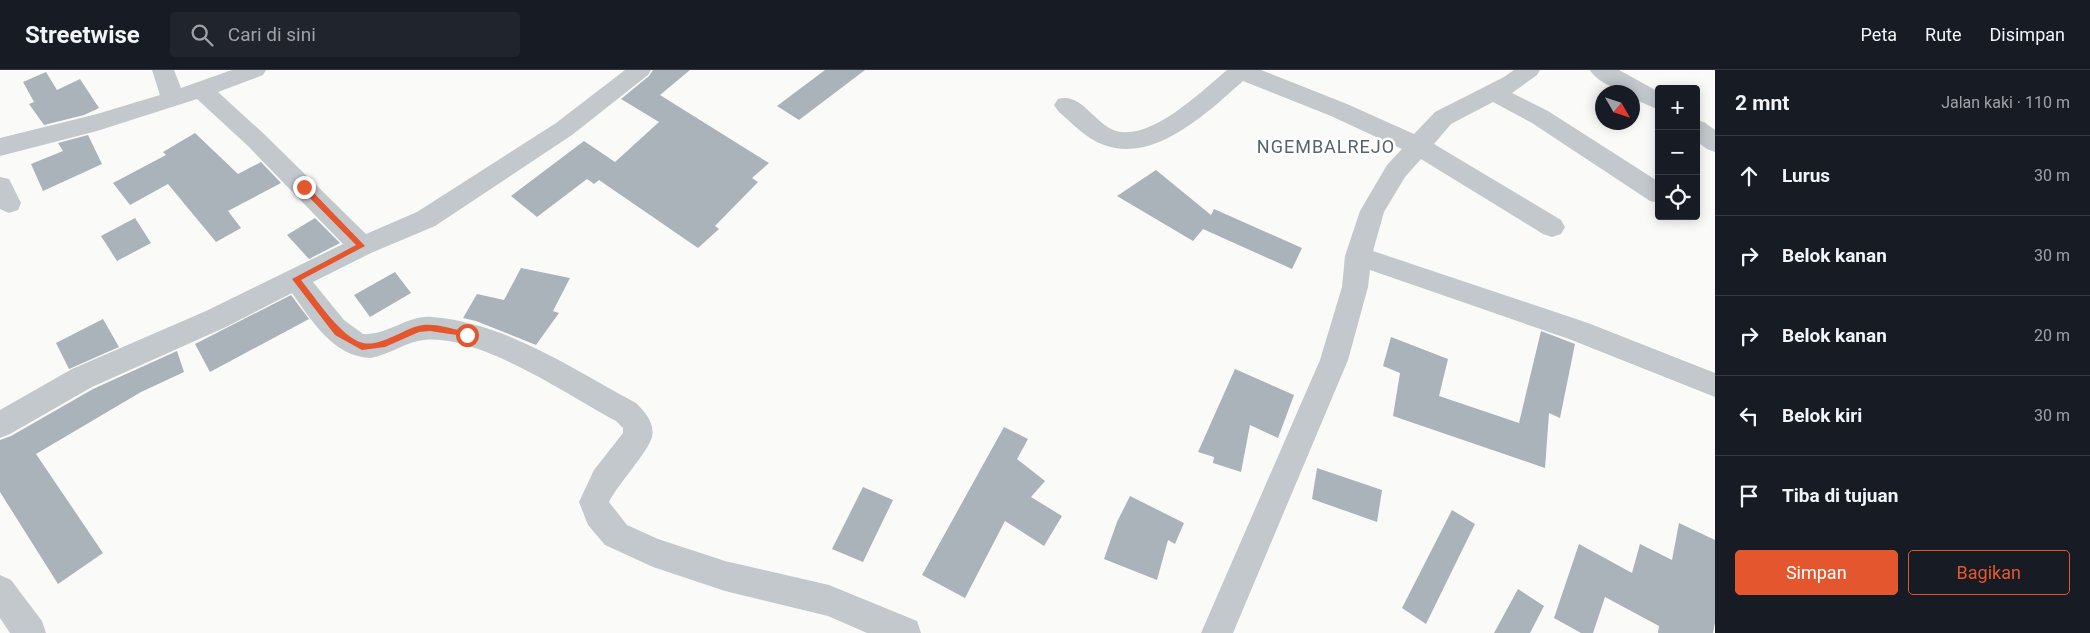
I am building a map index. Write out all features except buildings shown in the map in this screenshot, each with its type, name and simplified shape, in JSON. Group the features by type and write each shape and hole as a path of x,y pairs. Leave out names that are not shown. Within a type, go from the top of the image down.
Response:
{"street":[{"path":"163,70 172,91 171,100"},
{"path":"0,147 43,138 171,100 255,70"},
{"path":"0,425 82,378 216,319 362,246 426,219 564,129 640,70"},
{"path":"1066,105 1097,131 1113,140 1136,140 1155,134 1186,116 1239,70 1274,75 1418,146 1552,227"},
{"path":"1601,70 1655,100"},
{"path":"1218,633 1334,360 1355,287 1358,256 1372,211 1396,171 1443,118 1506,79 1540,117 1655,191"},
{"path":"201,90 256,140 362,246"},
{"path":"1698,130 1715,144"},
{"path":"1358,256 1578,331 1715,385"},
{"path":"296,279 350,339 385,343 418,329 430,328 487,340 519,354 626,412 637,423 638,436 605,480 594,502 598,516 616,535 654,552 725,576 829,601 905,633"},
{"path":"0,591 30,633"}],"district":[{"name":"NGEMBALREJO","path":"1326,147"}],"route":[{"path":"304,187 362,246 296,279 338,332 362,347 385,343 418,329 430,328 467,335"}]}
